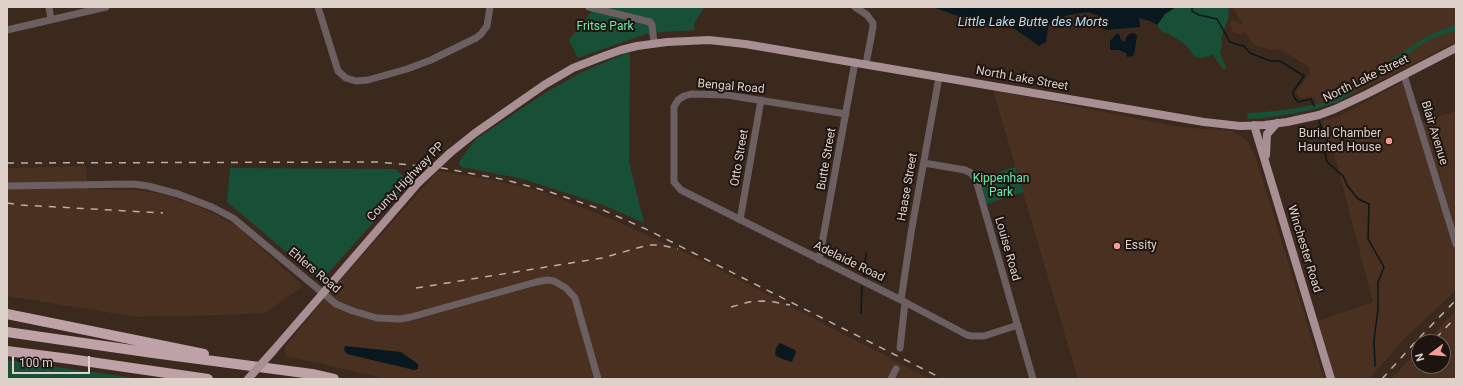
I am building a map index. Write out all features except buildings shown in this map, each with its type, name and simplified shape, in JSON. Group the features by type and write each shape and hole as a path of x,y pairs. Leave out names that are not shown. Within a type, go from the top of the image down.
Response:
{"highway":[{"path":"7,314 229,358 246,366"},
{"path":"7,332 312,374 334,379"},
{"path":"7,351 208,379"}],"main road":[{"name":"North Lake Street","path":"654,43 684,40 718,41 855,62 1204,122 1240,126 1277,123 1309,117 1335,109 1456,48"},
{"name":"County Highway PP","path":"248,379 419,182 450,153 481,129 544,85 563,74 604,56 630,48 654,43"},
{"path":"1266,164 1267,134 1277,123"},
{"name":"Winchester Road","path":"1254,125 1330,379"}],"street":[{"path":"49,7 51,20"},
{"path":"7,30 106,7"},
{"path":"318,7 338,71 346,78 356,82 407,69 431,60 476,38 487,26 490,7"},
{"path":"589,7 650,22 654,43"},
{"path":"855,7 867,15 873,23 866,64"},
{"name":"Butte Street","path":"819,260 855,62"},
{"name":"Blair Avenue","path":"1404,75 1456,244"},
{"name":"Haase Street","path":"900,348 903,301 911,233 939,77"},
{"name":"Bengal Road","path":"676,185 674,178 674,108 678,100 684,96 691,94 727,95 846,114"},
{"name":"Otto Street","path":"740,220 761,100"},
{"name":"Louise Road","path":"924,163 965,170 971,173 976,180 1033,379"},
{"name":"Ehlers Road","path":"7,186 133,184 148,186 178,194 212,207 233,218 336,304 353,312 377,318 400,319 423,315 536,282 547,280 554,281 566,288 575,298 598,379"},
{"name":"Adelaide Road","path":"676,185 681,190 903,301 967,335 984,336 1018,325"},
{"path":"892,379 896,368"}],"shaded area":[{"path":"1232,7 1456,7 1456,42 1347,97 1316,109 1315,99 1311,96 1305,98 1299,97 1296,90 1310,74 1309,67 1281,50 1268,49 1253,44 1245,32 1240,34 1233,32 1230,25 1232,20 1242,25 1242,22"},
{"path":"1406,80 1420,123 1456,111 1456,290 1402,341 1369,379 1335,379 1318,321 1373,302 1334,153 1321,121 1336,118"},
{"path":"993,90 1179,127 1232,131 1246,140 1255,155 1324,379 1078,379"},
{"path":"86,166 87,189 135,190 161,194 190,203 217,215 239,228 303,286 265,313 223,315 136,317 7,296 7,168"},
{"path":"438,171 488,179 543,192 611,219 701,260 930,379 383,379 286,356 285,347 333,288"},
{"path":"1456,310 1456,379 1391,379 1411,358 1411,374 1451,374 1451,334 1434,334"}],"green space":[{"name":"Fritse Park","path":"595,7 704,7 694,24 695,30 646,34 578,58 569,40"},
{"path":"1176,7 1228,7 1229,16 1221,38 1222,46 1220,53 1226,68 1223,69 1213,55 1202,58 1195,57 1186,45 1168,33 1162,32 1157,25 1165,14"},
{"path":"1456,25 1456,31 1427,41 1338,102 1292,114 1248,119 1247,113 1298,108 1322,103 1336,97 1427,36"},
{"path":"630,53 629,162 644,223 603,205 523,179 462,167 459,164 460,160 476,139 545,93 582,72 624,54"},
{"name":"Kippenhan Park","path":"1015,167 1024,192 986,204 978,179"},
{"path":"230,168 395,169 410,181 321,281 227,202"},
{"path":"7,360 106,374 142,379 7,379"}],"water":[{"name":"Little Lake Butte des Morts","path":"933,7 1176,7 1165,14 1157,25 1139,18 1140,27 1106,30 1100,27 1103,20 1099,16 1088,12 1069,15 1051,21 1048,28 1046,42 1039,46 1015,29 955,15"},
{"path":"1131,33 1136,34 1137,36 1134,55 1127,57 1126,53 1119,50 1110,50 1110,41 1116,34 1119,34 1121,40 1124,42 1127,36"},
{"path":"780,343 795,350 796,352 792,362 775,355 776,348"},
{"path":"345,346 401,352 418,364 418,369 414,370 347,354 344,350"}],"waterway":[{"path":"1192,7 1192,11 1199,15 1217,19 1230,42 1243,45 1250,53 1270,61 1280,61 1304,76 1293,92 1294,97 1298,102 1311,99 1314,106"},
{"path":"1319,121 1328,143 1325,153 1327,162 1343,176 1347,185 1358,199 1369,204 1368,239 1384,267 1378,282 1378,309 1374,340 1375,366"},
{"path":"864,277 866,253"},
{"path":"861,313 862,286"}],"railway":[{"path":"7,163 378,162 442,168 506,180 550,192 603,210 648,230 943,379"},
{"path":"7,203 163,213"},
{"path":"416,288 602,258 648,245 660,245 678,249"},
{"path":"1382,379 1456,300"},
{"path":"731,307 749,302 762,301 790,305"},
{"path":"1440,334 1456,317"}],"place":[{"name":"Burial Chamber Haunted House","path":"1389,141"},
{"name":"Essity","path":"1117,246"}]}
